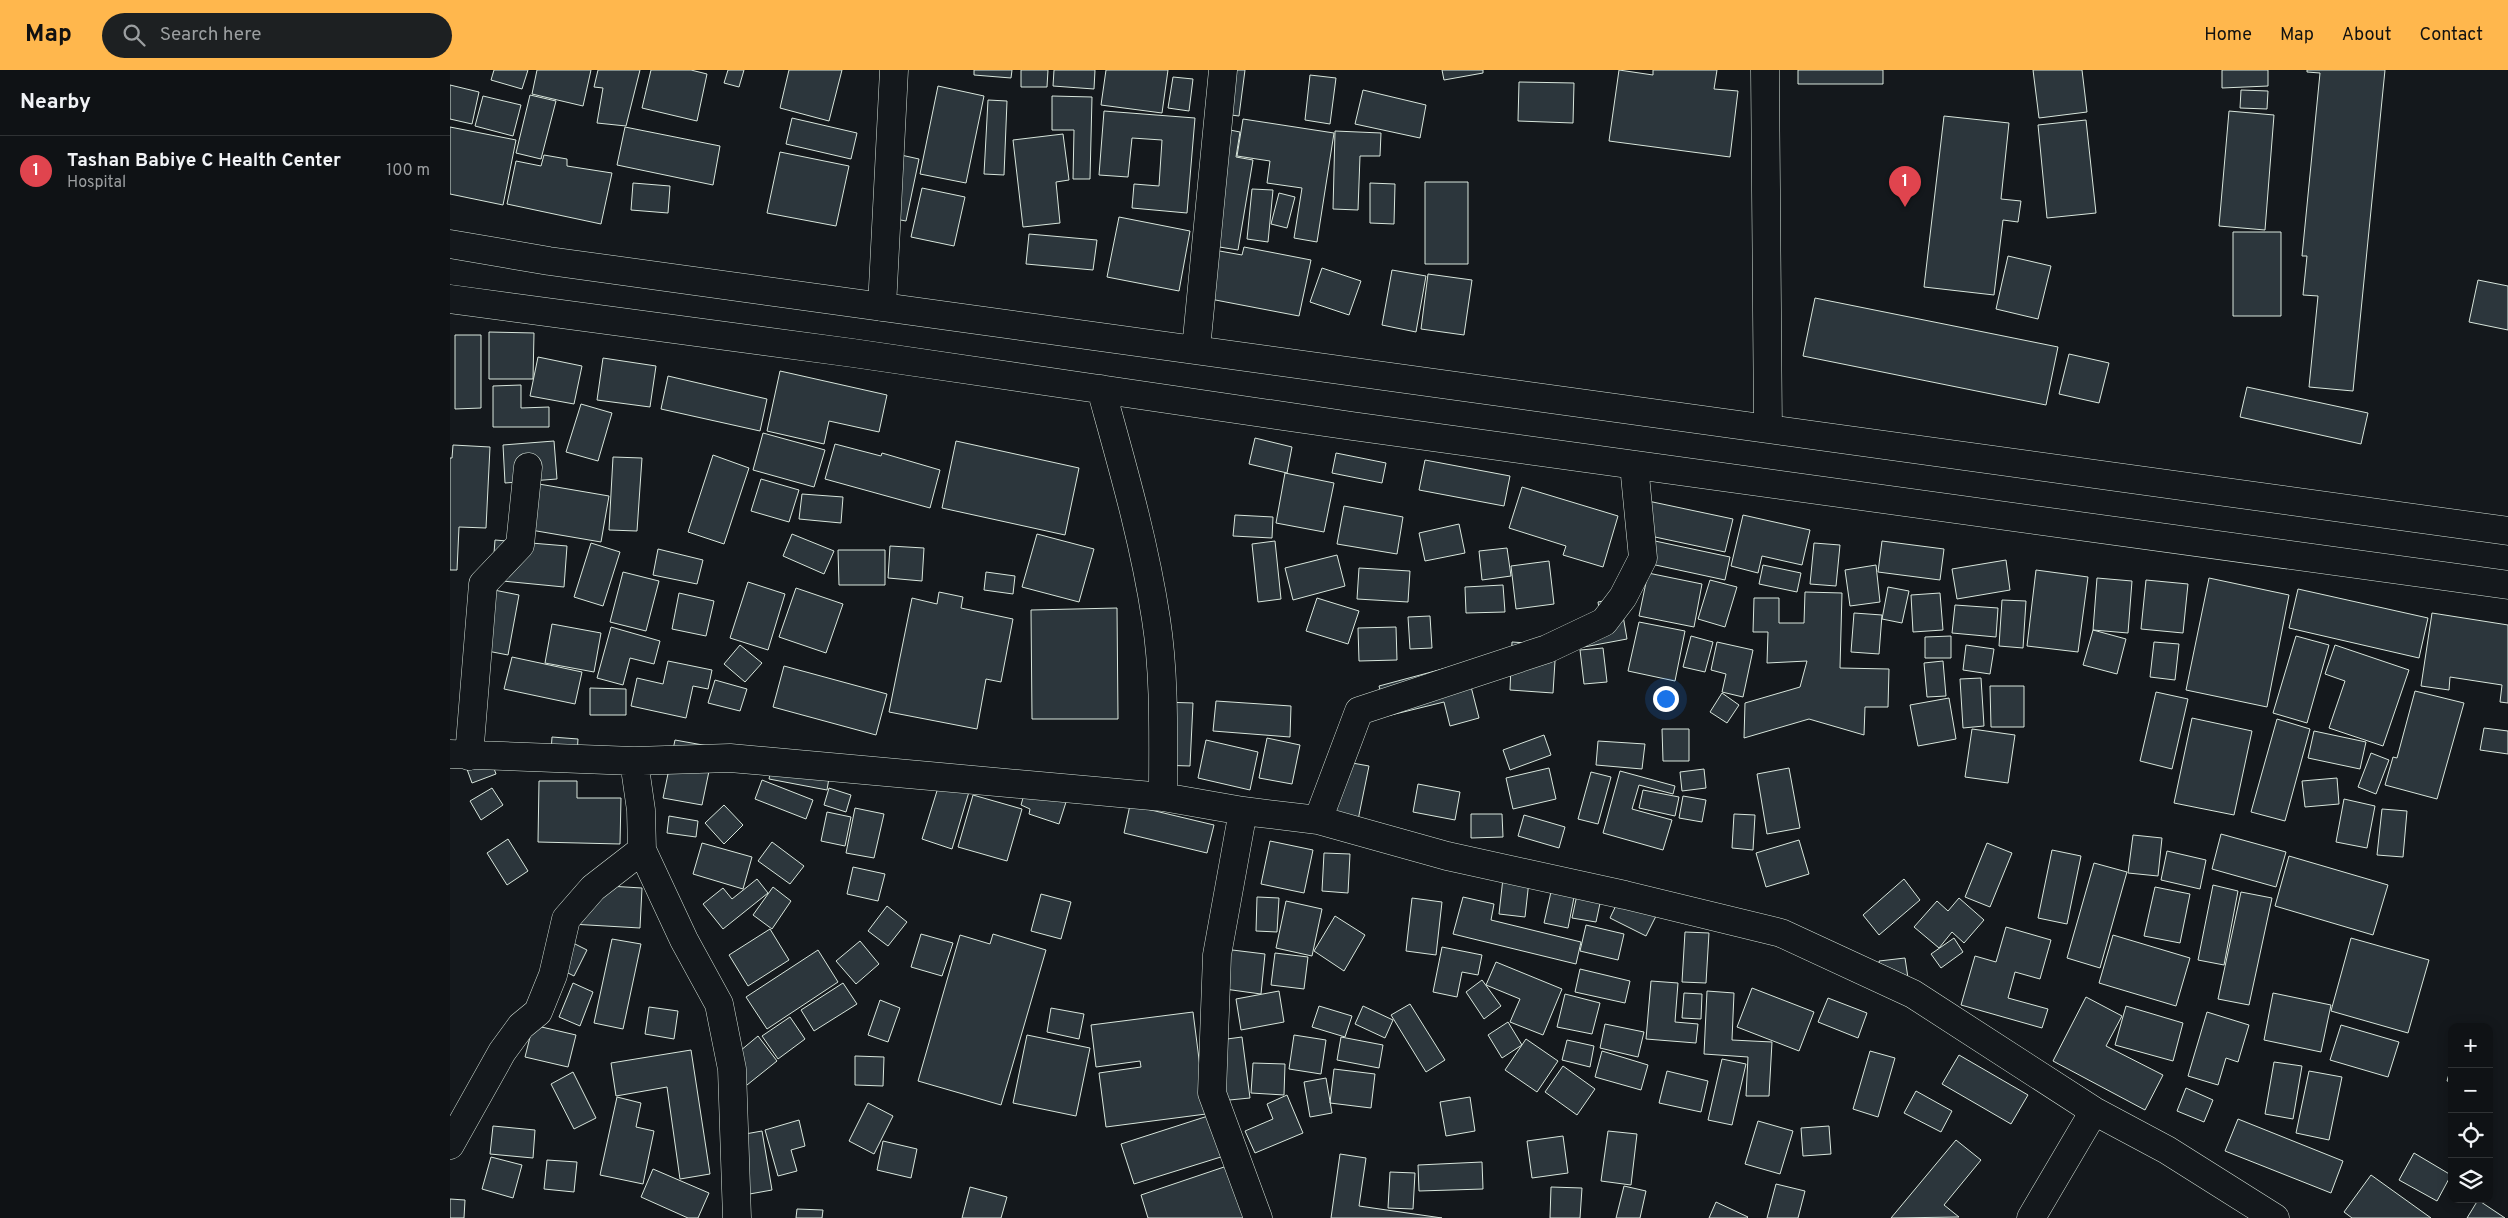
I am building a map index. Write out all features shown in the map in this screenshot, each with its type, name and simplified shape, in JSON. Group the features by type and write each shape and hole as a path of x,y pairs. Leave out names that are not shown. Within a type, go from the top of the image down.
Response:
{"street":[{"path":"882,306 894,70"},
{"path":"1196,349 1223,70"},
{"path":"1765,70 1768,429"},
{"path":"450,244 550,260 1768,429 2124,476 2508,531"},
{"path":"450,299 853,353 1634,465 2508,585"},
{"path":"1101,389 1139,526 1156,620 1162,682 1164,797"},
{"path":"1318,820 1359,711 1547,649 1604,622 1623,597 1643,558 1634,465"},
{"path":"528,467 520,545 483,584 460,755 634,761 730,758 1164,797 1243,811 1318,820 1447,856 1625,895 1781,933 1913,994 2094,1111 2167,1150 2275,1218"},
{"path":"634,761 641,810 642,850 684,940 719,1004 732,1069 737,1218"},
{"path":"1243,811 1217,955 1212,1093 1258,1218"},
{"path":"450,1145 502,1052 521,1026 538,1012 553,975 566,919 593,888 642,850"},
{"path":"2031,1218 2094,1111"}],"building":[{"path":"494,70 528,70 522,89 491,80"},
{"path":"537,70 591,70 583,106 532,94"},
{"path":"598,70 640,70 626,126 597,123 603,88 594,87"},
{"path":"651,70 691,70 707,74 697,121 642,108"},
{"path":"728,70 744,70 739,87 724,83"},
{"path":"789,70 842,70 829,121 780,108"},
{"path":"974,70 1012,70 1011,78 974,75"},
{"path":"1021,70 1048,70 1047,87 1021,87"},
{"path":"1054,70 1095,70 1094,89 1053,86"},
{"path":"1106,70 1168,70 1162,113 1101,105"},
{"path":"1228,70 1245,70 1239,116 1223,114"},
{"path":"1442,70 1483,70 1483,73 1444,80"},
{"path":"1619,70 1653,75 1653,70 1717,70 1714,89 1738,91 1730,157 1609,141"},
{"path":"1798,70 1883,70 1883,84 1798,84"},
{"path":"2033,70 2082,70 2087,112 2039,118"},
{"path":"2222,70 2268,70 2268,86 2222,88"},
{"path":"2307,70 2385,70 2353,391 2309,387 2318,296 2303,295 2307,256 2302,256 2320,73 2307,72"},
{"path":"1310,75 1336,78 1330,124 1305,120"},
{"path":"1173,77 1193,79 1189,111 1168,108"},
{"path":"1519,82 1574,83 1573,123 1518,121"},
{"path":"450,85 479,92 472,124 450,119"},
{"path":"938,86 984,96 966,183 920,174"},
{"path":"1363,90 1426,105 1420,138 1355,124"},
{"path":"2241,90 2268,91 2267,109 2240,108"},
{"path":"530,95 556,101 541,159 516,153"},
{"path":"483,96 521,105 513,136 475,126"},
{"path":"1052,96 1092,97 1090,179 1073,179 1074,130 1052,130"},
{"path":"988,100 1007,101 1004,175 984,174"},
{"path":"1104,111 1195,118 1187,213 1132,208 1134,184 1159,186 1162,140 1132,138 1128,177 1099,175"},
{"path":"2229,111 2274,115 2265,230 2219,226"},
{"path":"1944,116 2009,123 2001,199 2021,201 2018,222 2003,220 1994,295 1924,287"},
{"path":"792,118 857,133 851,159 786,144"},
{"path":"1243,119 1334,133 1317,242 1294,238 1302,188 1267,183 1270,161 1237,156"},
{"path":"2086,120 2096,213 2047,218 2038,125"},
{"path":"450,127 516,140 503,205 450,194"},
{"path":"625,127 720,146 713,185 617,165"},
{"path":"1225,129 1240,132 1236,157 1253,160 1238,250 1207,245"},
{"path":"1335,131 1381,133 1380,156 1360,156 1358,210 1333,209"},
{"path":"1063,134 1069,180 1056,182 1060,223 1023,227 1013,140"},
{"path":"780,152 849,166 836,226 767,213"},
{"path":"892,153 919,159 906,221 879,216"},
{"path":"544,155 567,159 567,166 612,173 601,224 507,204 516,161 541,166"},
{"path":"1425,182 1468,182 1468,264 1425,264"},
{"path":"633,183 670,186 668,213 631,210"},
{"path":"1370,183 1395,184 1394,224 1370,223"},
{"path":"922,188 965,197 954,246 911,237"},
{"path":"1252,189 1273,190 1268,242 1247,239"},
{"path":"1279,193 1295,197 1287,228 1271,224"},
{"path":"1119,217 1190,231 1179,291 1107,277"},
{"path":"2233,232 2281,232 2281,316 2233,316"},
{"path":"1029,234 1097,240 1093,270 1026,264"},
{"path":"1244,247 1311,260 1299,316 1205,298 1214,250 1242,255"},
{"path":"2008,256 2051,266 2038,319 1996,309"},
{"path":"1322,268 1361,281 1349,315 1310,302"},
{"path":"1392,270 1426,276 1416,332 1382,325"},
{"path":"1428,274 1472,280 1464,335 1421,329"},
{"path":"2478,280 2508,286 2508,330 2469,322"},
{"path":"1815,298 2058,347 2046,405 1803,356"},
{"path":"489,332 534,333 533,379 489,379"},
{"path":"455,335 481,335 481,408 455,409"},
{"path":"2069,354 2109,363 2099,403 2059,394"},
{"path":"538,357 582,366 574,404 530,396"},
{"path":"603,358 656,366 650,407 597,400"},
{"path":"780,371 887,395 879,432 829,421 824,444 767,431"},
{"path":"668,376 767,399 760,431 661,409"},
{"path":"521,385 521,408 549,407 549,427 493,427 493,386"},
{"path":"2247,387 2368,413 2361,444 2240,417"},
{"path":"581,404 612,413 598,461 566,452"},
{"path":"763,433 825,450 814,487 753,470"},
{"path":"1255,438 1292,447 1287,473 1249,464"},
{"path":"554,441 557,479 505,483 503,445"},
{"path":"956,441 1079,468 1065,535 942,508"},
{"path":"835,444 881,456 882,453 940,470 930,508 825,479"},
{"path":"453,445 490,447 486,528 459,527 457,570 450,570 450,458 452,458"},
{"path":"1336,453 1386,463 1382,483 1332,473"},
{"path":"713,455 749,468 724,544 688,532"},
{"path":"613,457 642,458 637,531 609,530"},
{"path":"1425,460 1510,476 1504,506 1419,490"},
{"path":"1285,473 1334,483 1324,532 1276,523"},
{"path":"761,479 799,490 789,522 751,511"},
{"path":"533,483 609,496 601,542 525,529"},
{"path":"1522,487 1618,516 1603,567 1563,555 1566,546 1509,528"},
{"path":"802,494 843,497 841,523 799,519"},
{"path":"1648,501 1733,519 1725,552 1641,534"},
{"path":"1344,506 1403,517 1397,554 1337,544"},
{"path":"1235,515 1273,517 1272,538 1233,536"},
{"path":"1743,515 1810,530 1802,565 1762,556 1758,573 1731,566"},
{"path":"1459,524 1465,553 1425,561 1419,533"},
{"path":"792,534 834,551 824,574 783,556"},
{"path":"1037,534 1094,549 1079,602 1022,587"},
{"path":"1641,538 1730,557 1725,580 1637,561"},
{"path":"495,540 567,546 564,587 492,580"},
{"path":"1275,541 1281,599 1258,602 1252,544"},
{"path":"1882,541 1944,549 1940,580 1878,572"},
{"path":"591,543 620,552 603,606 574,597"},
{"path":"1814,543 1840,545 1836,586 1810,584"},
{"path":"890,546 924,548 922,581 888,578"},
{"path":"1507,548 1511,576 1482,580 1479,551"},
{"path":"658,549 703,560 697,584 653,575"},
{"path":"838,550 885,550 885,585 839,585"},
{"path":"1337,555 1345,586 1293,600 1285,568"},
{"path":"2006,560 2010,590 1957,599 1952,569"},
{"path":"1549,561 1554,604 1516,609 1511,566"},
{"path":"1763,565 1801,573 1797,592 1759,584"},
{"path":"1876,565 1880,602 1850,606 1845,570"},
{"path":"1359,568 1410,571 1408,602 1357,599"},
{"path":"2036,570 2088,577 2078,652 2027,646"},
{"path":"623,572 659,581 646,631 610,622"},
{"path":"986,572 1015,576 1013,594 984,590"},
{"path":"1648,573 1702,584 1694,627 1639,616"},
{"path":"2097,578 2132,581 2128,633 2093,630"},
{"path":"2209,578 2289,595 2267,707 2186,690"},
{"path":"1710,580 1737,587 1725,627 1698,619"},
{"path":"2146,580 2188,584 2183,633 2141,629"},
{"path":"748,582 785,594 768,650 730,638"},
{"path":"1503,585 1505,612 1466,613 1465,587"},
{"path":"479,587 519,595 508,655 467,647"},
{"path":"1888,587 1909,591 1902,623 1882,619"},
{"path":"796,588 843,604 826,653 779,637"},
{"path":"2298,589 2428,618 2419,658 2289,628"},
{"path":"939,592 963,597 961,608 1013,619 1001,682 986,679 977,729 889,712 912,598 937,604"},
{"path":"1805,592 1842,593 1840,668 1889,669 1888,707 1865,707 1864,735 1809,719 1744,738 1745,703 1800,687 1807,661 1767,663 1768,632 1753,632 1754,598 1779,598 1779,623 1804,623"},
{"path":"679,593 714,601 706,636 672,629"},
{"path":"1940,593 1943,630 1913,632 1911,595"},
{"path":"1317,598 1359,611 1348,644 1306,631"},
{"path":"1620,598 1627,639 1584,647 1580,625 1601,621 1598,602"},
{"path":"2002,600 2026,601 2023,648 1999,646"},
{"path":"1955,605 1998,608 1996,637 1952,633"},
{"path":"1117,608 1118,719 1032,719 1031,610"},
{"path":"1854,613 1882,615 1879,654 1851,652"},
{"path":"2432,613 2508,625 2508,703 2500,702 2502,685 2450,677 2449,690 2421,686"},
{"path":"1430,616 1432,648 1410,649 1408,617"},
{"path":"1639,622 1685,631 1675,681 1628,671"},
{"path":"552,624 601,633 594,672 545,663"},
{"path":"611,627 660,641 654,664 630,658 623,685 597,678"},
{"path":"1396,627 1397,660 1359,661 1358,628"},
{"path":"2093,630 2126,639 2117,674 2083,665"},
{"path":"1691,636 1713,642 1705,672 1683,667"},
{"path":"1951,636 1951,658 1925,658 1925,637"},
{"path":"2296,636 2329,645 2307,723 2273,713"},
{"path":"1512,642 1556,645 1553,693 1510,690"},
{"path":"1717,642 1753,650 1743,697 1722,692 1726,674 1711,670"},
{"path":"2154,642 2179,644 2175,680 2150,677"},
{"path":"740,645 762,663 745,682 724,664"},
{"path":"1966,645 1994,649 1990,674 1963,670"},
{"path":"2335,645 2409,670 2383,746 2329,728 2345,681 2325,674"},
{"path":"1603,648 1607,682 1584,684 1580,650"},
{"path":"512,657 582,672 575,704 504,689"},
{"path":"668,661 712,670 708,689 693,686 686,718 631,706 637,678 663,684"},
{"path":"1943,661 1946,696 1927,697 1924,663"},
{"path":"1465,663 1479,718 1450,726 1444,702 1387,716 1379,686"},
{"path":"784,666 887,694 876,735 773,707"},
{"path":"1981,678 1984,726 1963,728 1960,679"},
{"path":"715,680 747,689 740,711 708,703"},
{"path":"1990,686 2024,686 2024,727 1991,727"},
{"path":"590,688 626,689 626,715 590,715"},
{"path":"2415,691 2464,703 2437,799 2385,785 2393,757 2397,758"},
{"path":"2156,692 2188,699 2172,769 2140,761"},
{"path":"1722,693 1739,705 1727,723 1710,712"},
{"path":"1949,698 1956,739 1918,746 1910,705"},
{"path":"1216,701 1291,706 1290,737 1213,731"},
{"path":"1161,702 1193,703 1190,766 1159,765"},
{"path":"2192,718 2252,731 2234,815 2174,803"},
{"path":"2277,719 2310,729 2285,821 2251,812"},
{"path":"2484,728 2508,731 2508,754 2480,750"},
{"path":"1662,729 1689,729 1689,761 1663,761"},
{"path":"1972,729 2015,735 2008,783 1965,777"},
{"path":"2314,731 2366,742 2360,769 2308,758"},
{"path":"1544,735 1551,755 1510,770 1503,750"},
{"path":"552,737 578,739 576,768 550,766"},
{"path":"483,738 496,774 472,783 459,747"},
{"path":"1267,738 1300,745 1292,784 1259,778"},
{"path":"675,740 714,747 702,805 663,798"},
{"path":"1206,740 1258,752 1250,790 1198,778"},
{"path":"1598,741 1645,744 1642,769 1596,765"},
{"path":"2371,753 2389,760 2376,794 2358,787"},
{"path":"774,755 831,766 827,790 769,779"},
{"path":"1330,759 1369,766 1358,820 1320,812"},
{"path":"1549,768 1556,799 1513,809 1506,778"},
{"path":"1789,768 1800,828 1767,834 1757,774"},
{"path":"1704,769 1706,788 1682,791 1680,772"},
{"path":"1620,771 1675,786 1673,794 1639,785 1632,809 1672,820 1663,850 1603,833"},
{"path":"1591,772 1611,777 1598,824 1578,819"},
{"path":"974,775 952,849 922,839 941,778"},
{"path":"2337,778 2339,804 2305,807 2302,781"},
{"path":"762,780 813,800 806,819 755,799"},
{"path":"539,781 577,781 577,798 621,798 620,844 538,842"},
{"path":"1418,784 1460,792 1455,820 1413,812"},
{"path":"492,788 503,805 481,820 470,801"},
{"path":"829,788 851,795 846,812 824,805"},
{"path":"1643,790 1679,797 1675,816 1639,808"},
{"path":"1025,791 1067,799 1059,824 1029,814 1030,809 1021,805"},
{"path":"973,795 1022,809 1007,861 958,847"},
{"path":"1683,796 1706,800 1702,822 1679,818"},
{"path":"2344,799 2375,806 2367,848 2336,842"},
{"path":"724,805 743,825 724,844 705,823"},
{"path":"1130,805 1214,825 1207,853 1124,833"},
{"path":"855,808 884,814 874,858 846,853"},
{"path":"2382,809 2407,811 2403,857 2377,855"},
{"path":"827,812 851,817 845,846 821,841"},
{"path":"1471,814 1502,814 1503,837 1471,838"},
{"path":"1734,814 1755,815 1753,850 1732,848"},
{"path":"1524,815 1565,827 1559,848 1518,836"},
{"path":"669,816 698,821 696,837 667,833"},
{"path":"2221,834 2286,852 2276,887 2212,869"},
{"path":"2133,835 2162,838 2158,876 2128,873"},
{"path":"508,839 528,871 507,885 487,853"},
{"path":"1799,840 1809,874 1766,887 1756,853"},
{"path":"1270,841 1313,850 1304,893 1261,884"},
{"path":"772,842 804,866 790,884 758,861"},
{"path":"702,843 752,857 743,889 693,874"},
{"path":"1987,843 2012,853 1990,907 1965,897"},
{"path":"2052,850 2081,856 2067,924 2038,918"},
{"path":"2167,851 2206,860 2200,889 2161,880"},
{"path":"1324,853 1350,854 1348,893 1322,891"},
{"path":"2289,856 2388,885 2373,935 2275,906"},
{"path":"2094,863 2127,872 2100,968 2067,958"},
{"path":"853,867 885,874 878,901 847,894"},
{"path":"1503,878 1529,881 1525,917 1499,914"},
{"path":"757,879 768,893 723,929 703,904 723,888 732,899"},
{"path":"1904,879 1920,900 1879,935 1863,915"},
{"path":"1553,883 1576,887 1568,928 1544,923"},
{"path":"592,885 642,888 640,928 571,924"},
{"path":"2213,885 2238,891 2224,965 2198,960"},
{"path":"773,887 791,901 772,929 753,915"},
{"path":"2155,887 2190,894 2180,943 2144,936"},
{"path":"1578,890 1602,894 1596,922 1572,918"},
{"path":"2241,892 2272,898 2249,1005 2218,999"},
{"path":"1041,894 1071,902 1061,939 1031,931"},
{"path":"1257,897 1279,898 1277,932 1256,931"},
{"path":"1463,897 1494,904 1491,920 1581,942 1576,964 1453,934"},
{"path":"1412,898 1442,902 1436,955 1406,951"},
{"path":"1959,898 1984,920 1964,943 1952,932 1939,948 1914,927 1937,901 1948,911"},
{"path":"1619,899 1656,916 1646,936 1610,918"},
{"path":"1286,901 1322,909 1312,956 1276,948"},
{"path":"887,906 907,922 888,946 868,931"},
{"path":"1335,916 1365,935 1344,971 1314,951"},
{"path":"1586,925 1624,934 1618,960 1580,951"},
{"path":"2006,927 2051,940 2040,979 2015,972 2008,998 2048,1009 2042,1028 1961,1005 1975,956 1996,962"},
{"path":"770,929 789,960 748,986 729,955"},
{"path":"1685,932 1709,933 1706,983 1682,982"},
{"path":"921,934 953,943 942,976 911,967"},
{"path":"993,934 1046,950 1001,1105 918,1081 960,935 990,944"},
{"path":"2113,935 2190,958 2176,1006 2099,983"},
{"path":"1954,938 1963,952 1941,968 1931,954"},
{"path":"2351,938 2429,960 2408,1033 2331,1011"},
{"path":"565,939 587,950 574,976 552,965"},
{"path":"612,939 641,944 623,1029 594,1023"},
{"path":"860,941 879,964 856,984 836,961"},
{"path":"1442,947 1482,955 1478,975 1462,972 1457,997 1433,992"},
{"path":"1216,948 1265,954 1261,994 1210,987"},
{"path":"818,950 838,982 767,1029 746,997"},
{"path":"1275,953 1308,957 1304,989 1271,985"},
{"path":"1905,958 1908,978 1882,981 1879,961"},
{"path":"1496,962 1562,989 1543,1035 1510,1022 1520,999 1486,985"},
{"path":"1580,969 1630,981 1625,1003 1575,992"},
{"path":"1482,980 1501,1006 1484,1019 1466,992"},
{"path":"1651,981 1678,983 1675,1022 1698,1024 1696,1043 1646,1039"},
{"path":"573,983 593,992 580,1026 559,1017"},
{"path":"843,983 857,1004 814,1031 801,1010"},
{"path":"1752,988 1814,1012 1799,1051 1737,1027"},
{"path":"1279,991 1284,1022 1241,1030 1236,999"},
{"path":"1707,991 1734,993 1732,1040 1772,1042 1769,1096 1746,1096 1748,1057 1704,1054"},
{"path":"1684,993 1702,994 1701,1019 1682,1018"},
{"path":"2273,993 2331,1005 2321,1052 2264,1040"},
{"path":"1565,994 1600,1003 1592,1034 1557,1027"},
{"path":"2086,997 2122,1016 2106,1046 2163,1075 2145,1110 2053,1061"},
{"path":"1828,998 1867,1013 1858,1038 1818,1022"},
{"path":"880,1000 900,1008 888,1042 868,1035"},
{"path":"1410,1004 1445,1060 1426,1072 1391,1015"},
{"path":"1319,1006 1352,1016 1345,1037 1312,1027"},
{"path":"1363,1006 1393,1020 1385,1038 1355,1024"},
{"path":"2126,1006 2183,1023 2173,1061 2115,1045"},
{"path":"649,1007 678,1011 674,1039 645,1034"},
{"path":"1051,1008 1084,1014 1079,1039 1047,1032"},
{"path":"1193,1012 1206,1114 1106,1127 1099,1073 1141,1067 1140,1061 1096,1067 1091,1025"},
{"path":"2207,1012 2249,1025 2238,1062 2226,1058 2218,1085 2188,1076"},
{"path":"790,1017 805,1039 778,1059 762,1036"},
{"path":"1508,1022 1522,1045 1502,1058 1488,1035"},
{"path":"1605,1024 1644,1032 1638,1057 1600,1048"},
{"path":"533,1025 576,1035 568,1067 525,1057"},
{"path":"2341,1025 2399,1042 2388,1077 2330,1060"},
{"path":"1027,1035 1090,1048 1076,1116 1013,1103"},
{"path":"1294,1035 1326,1040 1321,1074 1289,1069"},
{"path":"758,1036 777,1061 747,1085 728,1061"},
{"path":"1242,1037 1250,1098 1219,1101 1212,1041"},
{"path":"1341,1037 1383,1045 1379,1068 1337,1060"},
{"path":"1526,1039 1558,1061 1537,1092 1505,1070"},
{"path":"1567,1040 1594,1046 1590,1067 1562,1060"},
{"path":"691,1050 710,1174 680,1179 667,1087 616,1096 611,1063"},
{"path":"1602,1051 1648,1065 1641,1090 1595,1077"},
{"path":"1870,1051 1895,1058 1878,1117 1853,1109"},
{"path":"1959,1055 2028,1095 2011,1124 1942,1084"},
{"path":"855,1056 884,1057 883,1086 855,1085"},
{"path":"1722,1059 1746,1064 1732,1125 1708,1120"},
{"path":"2274,1062 2302,1066 2293,1119 2265,1114"},
{"path":"1253,1063 1285,1064 1284,1095 1251,1093"},
{"path":"1563,1066 1595,1089 1577,1115 1545,1092"},
{"path":"1334,1069 1375,1074 1371,1108 1330,1103"},
{"path":"1667,1071 1708,1081 1701,1112 1659,1103"},
{"path":"2309,1071 2342,1077 2329,1140 2296,1133"},
{"path":"573,1072 596,1118 574,1129 551,1084"},
{"path":"1326,1078 1332,1113 1310,1117 1304,1082"},
{"path":"2186,1088 2213,1100 2204,1122 2177,1111"},
{"path":"1916,1091 1952,1111 1941,1132 1904,1113"},
{"path":"1287,1095 1303,1133 1255,1153 1245,1131 1273,1119 1267,1104"},
{"path":"617,1097 641,1103 636,1127 654,1131 643,1184 600,1175"},
{"path":"1470,1097 1475,1131 1446,1136 1440,1102"},
{"path":"868,1103 893,1116 874,1154 849,1141"},
{"path":"1211,1115 1224,1156 1134,1184 1121,1144"},
{"path":"2238,1119 2343,1161 2331,1193 2225,1151"},
{"path":"799,1120 805,1146 791,1150 797,1171 778,1176 765,1130"},
{"path":"1758,1121 1793,1131 1780,1174 1745,1164"},
{"path":"493,1126 535,1130 533,1158 490,1154"},
{"path":"1829,1126 1831,1154 1803,1156 1801,1128"},
{"path":"762,1131 772,1190 744,1195 734,1136"},
{"path":"1608,1131 1637,1134 1631,1185 1601,1181"},
{"path":"1563,1136 1568,1173 1532,1178 1527,1141"},
{"path":"1956,1140 1981,1160 1944,1205 1959,1217 1891,1218"},
{"path":"883,1141 917,1149 911,1178 877,1170"},
{"path":"2414,1153 2448,1173 2448,1181 2437,1201 2399,1180"},
{"path":"1340,1154 1366,1158 1359,1206 1442,1218 1331,1218"},
{"path":"491,1157 522,1165 513,1198 482,1189"},
{"path":"547,1160 577,1162 574,1192 544,1189"},
{"path":"1482,1162 1483,1189 1419,1191 1418,1165"},
{"path":"1227,1166 1244,1218 1148,1218 1141,1195"},
{"path":"653,1169 709,1193 698,1218 688,1218 641,1197"},
{"path":"1390,1172 1415,1173 1413,1209 1388,1208"},
{"path":"2371,1175 2431,1218 2352,1218 2344,1212"},
{"path":"1776,1184 1805,1191 1798,1218 1767,1218"},
{"path":"1624,1186 1646,1191 1640,1218 1616,1218"},
{"path":"970,1187 1007,1197 1001,1218 962,1218"},
{"path":"1551,1187 1582,1188 1580,1218 1550,1218"},
{"path":"450,1199 465,1200 464,1218 450,1218"},
{"path":"1716,1202 1748,1217 1709,1218"},
{"path":"2476,1203 2482,1203 2505,1218 2467,1218"},
{"path":"797,1209 823,1210 822,1218 796,1218"}],"place":[{"name":"Tashan Babiye C Health Center","path":"1905,207"}]}
